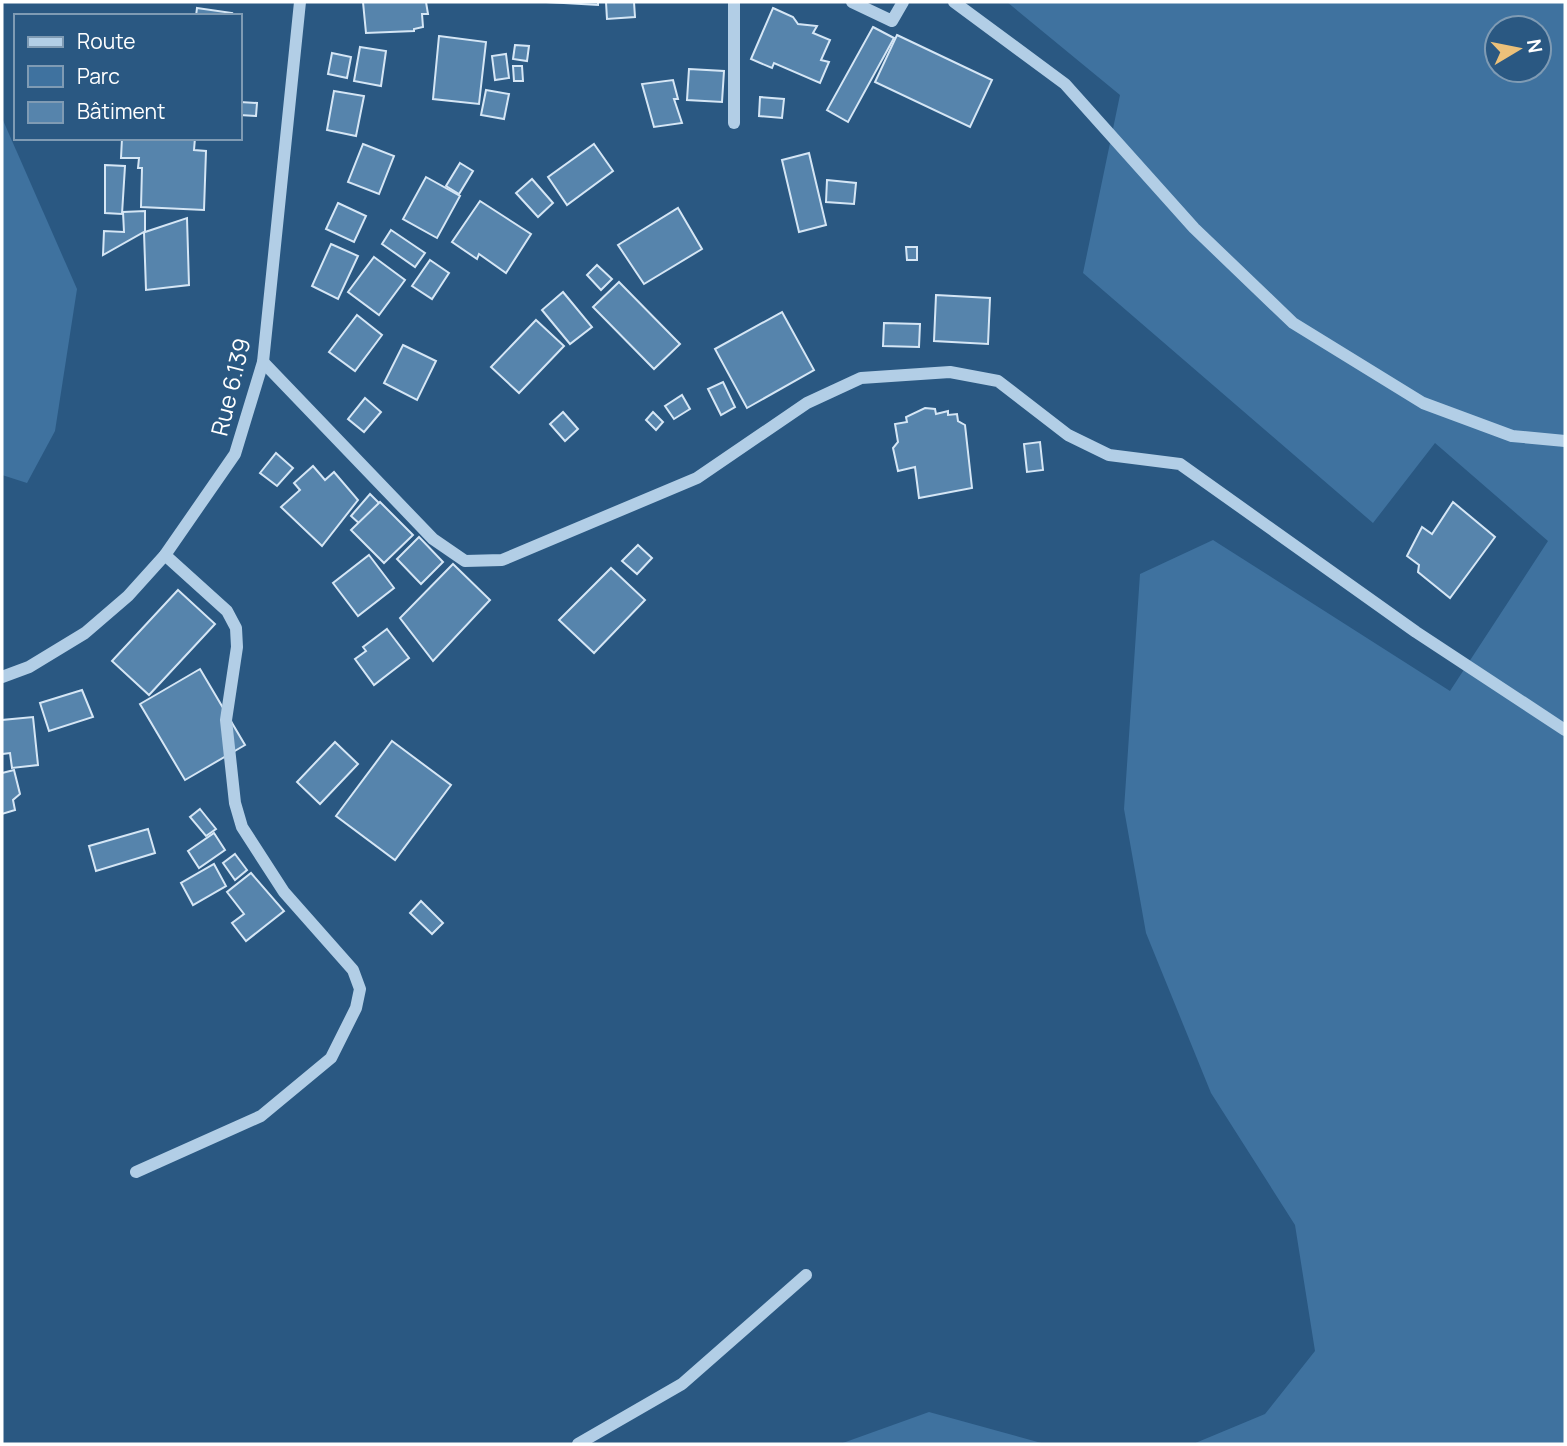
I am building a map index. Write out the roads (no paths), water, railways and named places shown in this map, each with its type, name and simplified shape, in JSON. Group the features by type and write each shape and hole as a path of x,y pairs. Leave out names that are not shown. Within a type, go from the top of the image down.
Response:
{"street":[{"name":"Rue 6.139","path":"2,677 29,667 85,634 128,596 165,555 235,454 263,362 300,2"},
{"path":"734,2 734,123"},
{"path":"852,2 892,21 903,2"},
{"path":"954,2 1065,84 1194,228 1293,323 1423,403 1513,436 1565,441"},
{"path":"263,362 415,522 433,539 465,561 502,560 697,478 807,402 860,379 950,372 998,381 1068,435 1110,455 1180,464 1416,632 1565,730"},
{"path":"136,1172 261,1116 331,1058 356,1008 360,989 353,970 284,892 242,827 236,803 226,720 237,647 236,628 227,611 165,555"},
{"path":"578,1444 682,1384 806,1275"}]}
